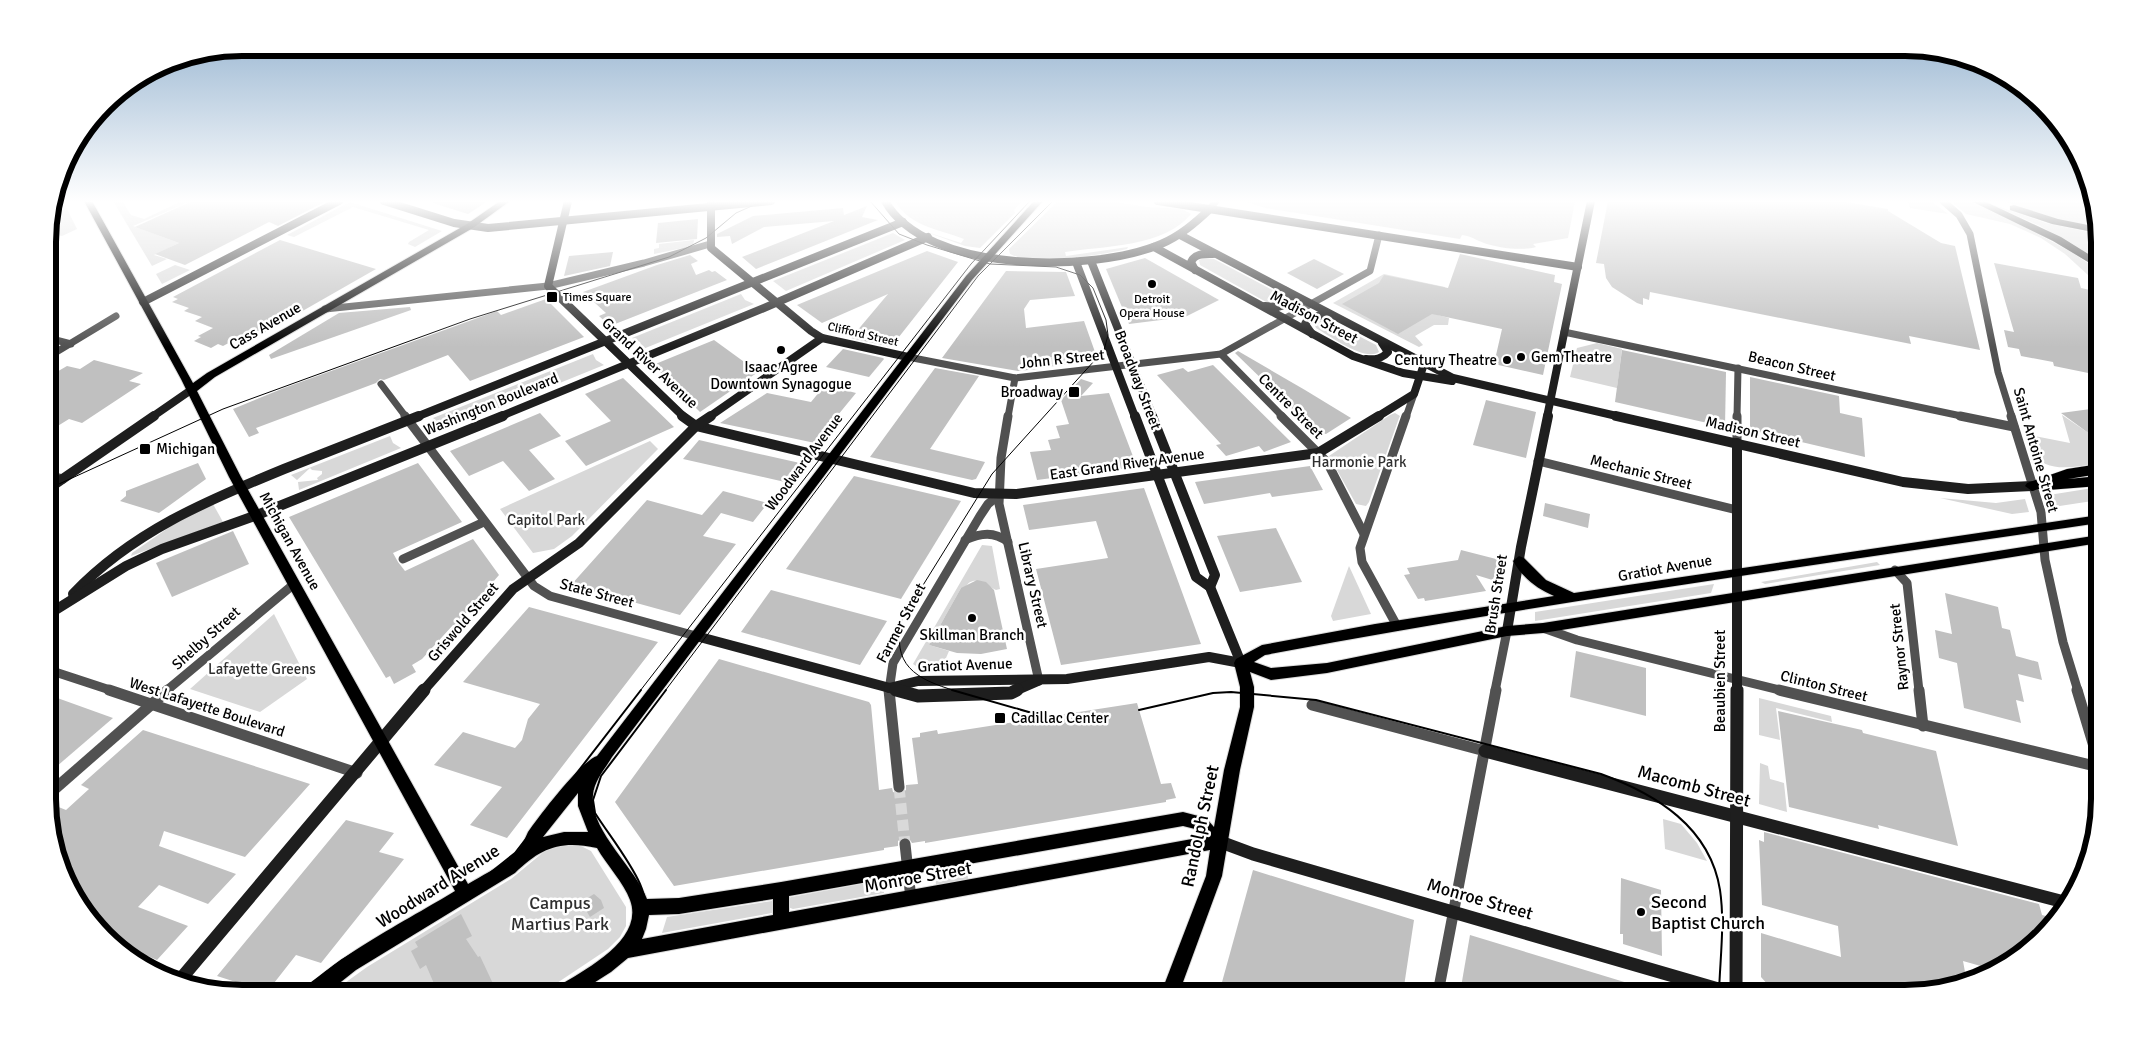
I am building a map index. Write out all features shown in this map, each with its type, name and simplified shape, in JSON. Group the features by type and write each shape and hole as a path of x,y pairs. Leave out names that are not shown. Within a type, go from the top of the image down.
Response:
{"highway":[{"path":"2074,250 2091,260"},
{"path":"2032,486 2067,474 2091,470"},
{"path":"2032,486 2091,482"}],"main road":[{"name":"Michigan Avenue","path":"114,250 380,742 466,895"},
{"name":"Cass Avenue","path":"191,390 211,375 429,250"},
{"name":"Woodward Avenue","path":"641,907 636,893 602,842 588,814 585,801 588,786 607,753 908,357 993,250"},
{"name":"Gratiot Avenue","path":"1241,663 1262,650 1397,626 1736,572 2091,519"},
{"path":"1241,663 1271,674 1327,668 1507,631 1543,628 1895,570 2091,540"},
{"path":"1519,561 1533,579 1553,592 1575,599"},
{"name":"Randolph Street","path":"1173,985 1214,876 1218,841 1247,707 1247,687 1241,663"},
{"name":"Woodward Avenue","path":"323,985 350,964 498,876 527,851 534,837 584,774 607,753"},
{"name":"Monroe Street","path":"641,907 679,906 781,890 1183,819 1200,823 1218,841"},
{"path":"527,851 564,837 577,837 602,842"},
{"name":"Monroe Street","path":"624,950 911,899 1218,841"},
{"path":"781,890 781,921"},
{"path":"574,985 624,950 640,926 641,907"},
{"path":"321,985 328,980"}],"street":[{"path":"143,302 245,250"},
{"path":"548,286 556,250"},
{"path":"324,309 548,286 691,250"},
{"name":"Clifford Street","path":"713,250 822,338 908,357"},
{"name":"Washington Boulevard","path":"68,600 84,581 153,530 198,504 834,250"},
{"name":"Washington Boulevard","path":"56,609 68,600 153,553 257,515 427,447 778,303 899,250"},
{"path":"961,250 986,257 1010,261 1076,262 1118,257 1145,250"},
{"name":"Madison Street","path":"1159,250 1353,356 1387,369 1470,383 1550,400 1903,482 1944,489 1979,491 2032,486"},
{"name":"Madison Street","path":"1207,250 1442,374 1470,383"},
{"name":"John R Street","path":"908,357 1015,378 1221,354 1370,271 1375,250"},
{"path":"1470,250 1578,267"},
{"name":"Brush Street","path":"1440,985 1538,461 1581,250"},
{"name":"Saint Antoine Street","path":"1973,250 1992,344 2014,427 2041,512 2044,548 2063,642 2091,738"},
{"path":"1195,270 1191,262 1195,256 1205,254 1221,257"},
{"name":"Broadway Street","path":"1092,261 1215,575 1210,587"},
{"name":"Broadway Street","path":"1076,262 1196,577 1210,587 1241,663"},
{"name":"Grand River Avenue","path":"548,286 628,364 696,426 831,458"},
{"path":"1257,304 1270,307 1284,306 1291,300 1286,291"},
{"path":"1314,335 1305,324 1309,318 1323,315 1340,320"},
{"path":"56,352 116,316"},
{"name":"Beacon Street","path":"1564,332 2014,427"},
{"name":"Griswold Street","path":"184,975 357,773 380,742 513,589 579,543 696,426 822,338"},
{"path":"56,340 70,344"},
{"path":"1353,356 1367,360 1381,358 1388,352 1381,341"},
{"name":"Centre Street","path":"1221,354 1327,462 1364,534"},
{"path":"1397,626 1362,562 1360,548 1424,364"},
{"name":"Beaubien Street","path":"1736,985 1736,443 1738,368"},
{"path":"999,495 1001,458 1015,378"},
{"name":"State Street","path":"381,384 534,586 550,596 696,636"},
{"name":"Cass Avenue","path":"56,484 191,390"},
{"name":"East Grand River Avenue","path":"831,458 974,493 999,495 1159,476 1318,453 1414,394"},
{"name":"Mechanic Street","path":"1538,461 1737,510"},
{"path":"56,477 63,479"},
{"name":"Farmer Street","path":"899,787 889,688 893,663 965,540 988,504 999,495"},
{"name":"Library Street","path":"999,495 1039,681"},
{"path":"402,559 484,522"},
{"path":"965,540 976,534 986,532 1002,537 1008,542"},
{"name":"Raynor Street","path":"1895,570 1907,583 1923,726"},
{"name":"Shelby Street","path":"56,788 232,634 294,584"},
{"name":"Clinton Street","path":"1543,628 1577,640 1923,726 2091,763"},
{"path":"696,636 918,696 1010,693 1039,681 1209,657 1241,663"},
{"name":"West Lafayette Boulevard","path":"56,672 357,773"},
{"name":"Macomb Street","path":"1312,705 2060,901"},
{"name":"Monroe Street","path":"1218,841 1253,854 1704,985"},
{"path":"905,844 911,899"}],"green space":[{"path":"142,250 165,250 154,255 167,259 152,266"},
{"path":"654,250 676,250 654,254"},
{"path":"852,250 883,250 786,291 773,281"},
{"path":"1009,250 1085,250 1065,252 1066,256 1110,250 1124,250 1050,259 1034,259 1010,254"},
{"path":"2058,250 2067,250 2091,265 2091,276 2088,275"},
{"path":"2080,250 2091,250 2091,256"},
{"path":"1204,258 1214,259 1280,294 1283,301 1268,303 1200,265 1199,260"},
{"path":"175,265 190,270 162,284 156,274"},
{"path":"1384,274 1445,287 1438,315 1449,318 1448,325 1434,325 1415,336 1423,345 1419,347 1333,303"},
{"path":"741,294 745,300 754,304 643,349 640,342 632,338"},
{"path":"1319,320 1330,321 1376,345 1379,352 1365,354 1348,347 1316,328 1314,323"},
{"path":"1597,343 1622,349 1617,388 1570,377 1577,348"},
{"path":"1094,352 1095,359 1092,361 1048,367 1046,358"},
{"path":"593,354 596,360 604,365 442,431 440,424 433,418"},
{"name":"Harmonie Park","path":"1395,413 1400,416 1369,502 1366,506 1356,504 1329,456"},
{"path":"2062,415 2087,432 2091,432 2091,464 2076,467 2055,467 2045,464 2037,459 2031,450 2027,438 2029,435 2070,443"},
{"path":"390,436 393,443 401,448 299,490 298,482 318,480 317,478 322,474 322,471 310,468 297,480 291,475"},
{"name":"Capitol Park","path":"650,441 658,449 572,536 554,549 533,553 500,509"},
{"path":"2091,488 2091,501 2053,507 2049,495"},
{"path":"1940,498 1996,503 2025,499 2029,512 2012,514"},
{"path":"213,504 223,522 131,556 132,553 174,524"},
{"path":"982,545 992,546 1000,589 996,590 976,581 972,581 965,588 961,588 929,645 949,651 943,665 916,666 913,664"},
{"path":"1877,562 1880,565 1765,584 1761,582"},
{"path":"1349,566 1371,614 1333,621 1331,616"},
{"path":"1714,584 1711,593 1535,621 1535,612"},
{"name":"Lafayette Greens","path":"274,614 307,679 260,712 190,689"},
{"path":"1759,698 1831,716 1832,722 1776,708 1780,740 1759,735"},
{"path":"1760,763 1768,766 1770,779 1784,783 1787,812 1759,804"},
{"path":"1663,819 1681,824 1697,843 1707,861 1665,849"},
{"name":"Campus Martius Park","path":"579,845 591,851 626,907 626,926 620,937 608,949 554,985 342,985 367,967 511,879 546,850 556,846"},
{"path":"967,867 968,879 936,885 935,873"},
{"path":"883,880 884,893 793,909 788,907 788,899 791,897"},
{"path":"772,901 772,913 662,933 667,917"}],"building":[{"path":"165,250 215,250 185,265 155,254"},
{"path":"262,250 312,250 376,269 264,333 259,331 243,340 238,338 223,346 218,344 211,348 194,341 201,337 198,336 213,328 195,321 202,317 184,311 189,308 172,302 178,299 173,297"},
{"path":"761,250 804,250 756,269 742,257"},
{"path":"1599,250 1956,250 1980,350 1909,336 1911,344 1650,292 1649,300 1643,298 1643,305 1612,287 1606,278 1604,264 1596,263"},
{"path":"927,251 958,262 891,347 851,338 888,294 822,323 797,305"},
{"path":"613,252 610,266 564,276 569,256"},
{"path":"1460,254 1555,275 1554,282 1562,284 1543,375 1494,364 1502,329 1432,314 1398,334 1342,304 1379,283 1384,275 1448,288"},
{"path":"690,255 698,261 691,264 696,275 709,270 715,271 727,280 610,326 599,316 606,313 583,292 657,265"},
{"name":"Detroit Opera House","path":"1145,258 1219,300 1185,317 1129,324 1106,269"},
{"path":"1314,259 1344,274 1317,289 1287,273"},
{"path":"1994,263 2078,278 2081,288 2090,290 2091,292 2091,374 2054,366 2053,362 2021,356 2019,349 2008,347 2004,330 2014,332"},
{"path":"1006,271 1066,272 1075,296 1030,300 1024,309 1026,328 1084,321 1095,352 1035,359 1038,369 1018,371 942,358"},
{"path":"546,299 584,337 470,381 448,355 384,380 380,379 376,383 256,428 259,433 249,437 233,409 284,388 497,311 501,315"},
{"path":"410,307 411,310 271,359 269,355 339,313"},
{"path":"714,340 758,372 700,412 653,365"},
{"path":"843,349 884,359 869,377 826,367"},
{"path":"1622,350 1726,372 1725,427 1615,402"},
{"path":"1238,351 1351,418 1326,434 1316,432 1235,353"},
{"path":"94,360 143,373 129,381 141,384 82,423 69,419 56,427 56,372 67,366 80,369"},
{"path":"1213,365 1291,442 1264,452 1259,446 1226,456 1216,445 1221,444 1157,375 1183,368 1188,372"},
{"path":"935,368 979,376 930,449 985,462 976,479 972,480 870,457"},
{"path":"1750,377 1839,396 1840,413 1862,418 1865,457 1750,430"},
{"path":"623,378 674,427 586,466 565,441 611,421 585,394"},
{"path":"1081,379 1093,383 1081,396 1109,393 1137,467 1037,480 1030,452 1051,450 1048,440 1060,438 1056,426 1069,424 1061,400"},
{"path":"825,385 856,393 815,443 720,423 767,393 811,402"},
{"path":"1486,400 1536,412 1526,458 1473,445"},
{"path":"2091,409 2091,431 2087,432 2061,413"},
{"path":"540,413 561,436 529,450 555,479 529,491 503,461 469,476 450,451"},
{"path":"699,440 800,463 785,482 683,459"},
{"path":"198,463 206,479 159,513 120,501 126,496 126,491"},
{"path":"418,463 462,522 393,553 398,562 405,571 473,539 499,575 456,625 453,625 422,659 412,665 416,672 394,684 390,676 386,678 289,517"},
{"path":"1310,466 1323,490 1272,497 1270,493 1204,504 1195,482"},
{"path":"854,476 961,501 901,599 786,569"},
{"path":"1144,488 1201,644 1061,665 1036,569 1108,558 1096,521 1029,530 1023,505"},
{"path":"723,491 768,503 753,522 721,513 703,536 736,544 680,615 571,585 647,500 702,515"},
{"path":"1545,503 1590,514 1588,528 1543,516"},
{"path":"1276,528 1302,582 1240,592 1217,536"},
{"path":"233,531 249,564 172,597 156,563"},
{"path":"1461,550 1500,560 1500,563 1503,564 1499,582 1476,575 1486,591 1425,601 1424,598 1418,599 1404,575 1410,574 1407,568 1458,560"},
{"name":"Skillman Branch","path":"977,580 986,582 994,590 1007,649 981,654 957,653 929,645 961,588"},
{"path":"771,590 887,621 860,665 741,632"},
{"path":"1945,593 1998,607 2002,628 2010,630 2016,656 2038,662 2042,680 2018,674 2024,702 2016,700 2021,723 1964,708 1957,663 1939,658 1935,630 1952,634"},
{"path":"529,607 658,642 507,838 470,825 502,787 434,765 463,732 515,748 522,740 528,719 540,704 463,682"},
{"path":"1576,651 1646,668 1646,716 1570,697"},
{"path":"719,659 869,702 871,705 879,790 892,788 893,792 899,794 906,790 906,785 918,784 912,738 920,737 920,733 937,730 938,734 1137,703 1161,784 1171,783 1176,798 1166,800 1166,802 925,843 925,841 912,843 908,837 904,837 898,841 898,846 884,848 884,850 674,886 615,802"},
{"path":"56,698 113,718 56,767"},
{"path":"1778,711 1862,730 1863,733 1936,751 1958,846 1878,825 1879,829 1789,807"},
{"path":"143,730 310,784 245,857 164,831 159,846 236,874 208,904 159,885 138,907 188,926 157,960 129,946 102,921 91,907 93,905 89,903 81,892 70,870 60,835 57,806 66,810 89,789 81,785"},
{"path":"346,820 394,833 379,852 404,859 321,963 296,955 272,985 245,985 217,976"},
{"path":"1764,832 2039,904 2042,915 2048,917 2027,939 1998,960 1985,967 1963,961 1966,975 1941,981 1905,985 1768,985 1761,977 1761,933 1841,957 1838,926 1762,905 1759,840 1764,842"},
{"path":"1253,870 1414,920 1404,985 1221,985"},
{"name":"Second Baptist Church","path":"1621,878 1661,890 1662,956 1623,944 1623,934 1620,934"},
{"path":"594,894 601,900 604,908 590,917 581,902"},
{"path":"461,914 472,936 466,939 478,957 480,956 494,985 435,985 426,965 420,969 411,951 418,947 415,942"},
{"path":"1470,935 1634,985 1461,985"}],"tunnel":[{"path":"899,787 905,844"}],"tram line":[{"path":"56,485 223,409 470,319 669,257 683,250"},
{"path":"942,250 975,260"},
{"path":"975,260 985,250"},
{"path":"990,264 1004,250"},
{"path":"640,691 975,260"},
{"path":"975,260 990,264"},
{"path":"665,691 978,276 990,264"},
{"path":"956,691 918,675 903,659 899,635 902,619 992,474 1104,350 1108,335 1106,320 1093,288 1080,275 1056,267 990,264"},
{"path":"309,985 342,960 490,873 515,853 641,690"},
{"path":"578,985 611,962 625,949 636,935 643,920 645,903 640,884 625,857 595,813 593,800 601,776 666,690"},
{"path":"952,690 1046,717"},
{"path":"1139,710 1213,693 1231,692 1316,700 1601,774 1621,782 1660,803 1677,816 1705,848 1714,868 1720,890 1722,942 1719,985"}],"place":[{"name":"Detroit Opera House","path":"1152,284"},
{"name":"Times Square","path":"552,297"},
{"name":"Isaac Agree Downtown Synagogue","path":"781,350"},
{"name":"Gem Theatre","path":"1521,357"},
{"name":"Century Theatre","path":"1507,360"},
{"name":"Broadway","path":"1074,392"},
{"name":"Michigan","path":"145,449"},
{"name":"Skillman Branch","path":"972,618"},
{"name":"Cadillac Center","path":"1000,718"},
{"name":"Second Baptist Church","path":"1641,912"}]}
